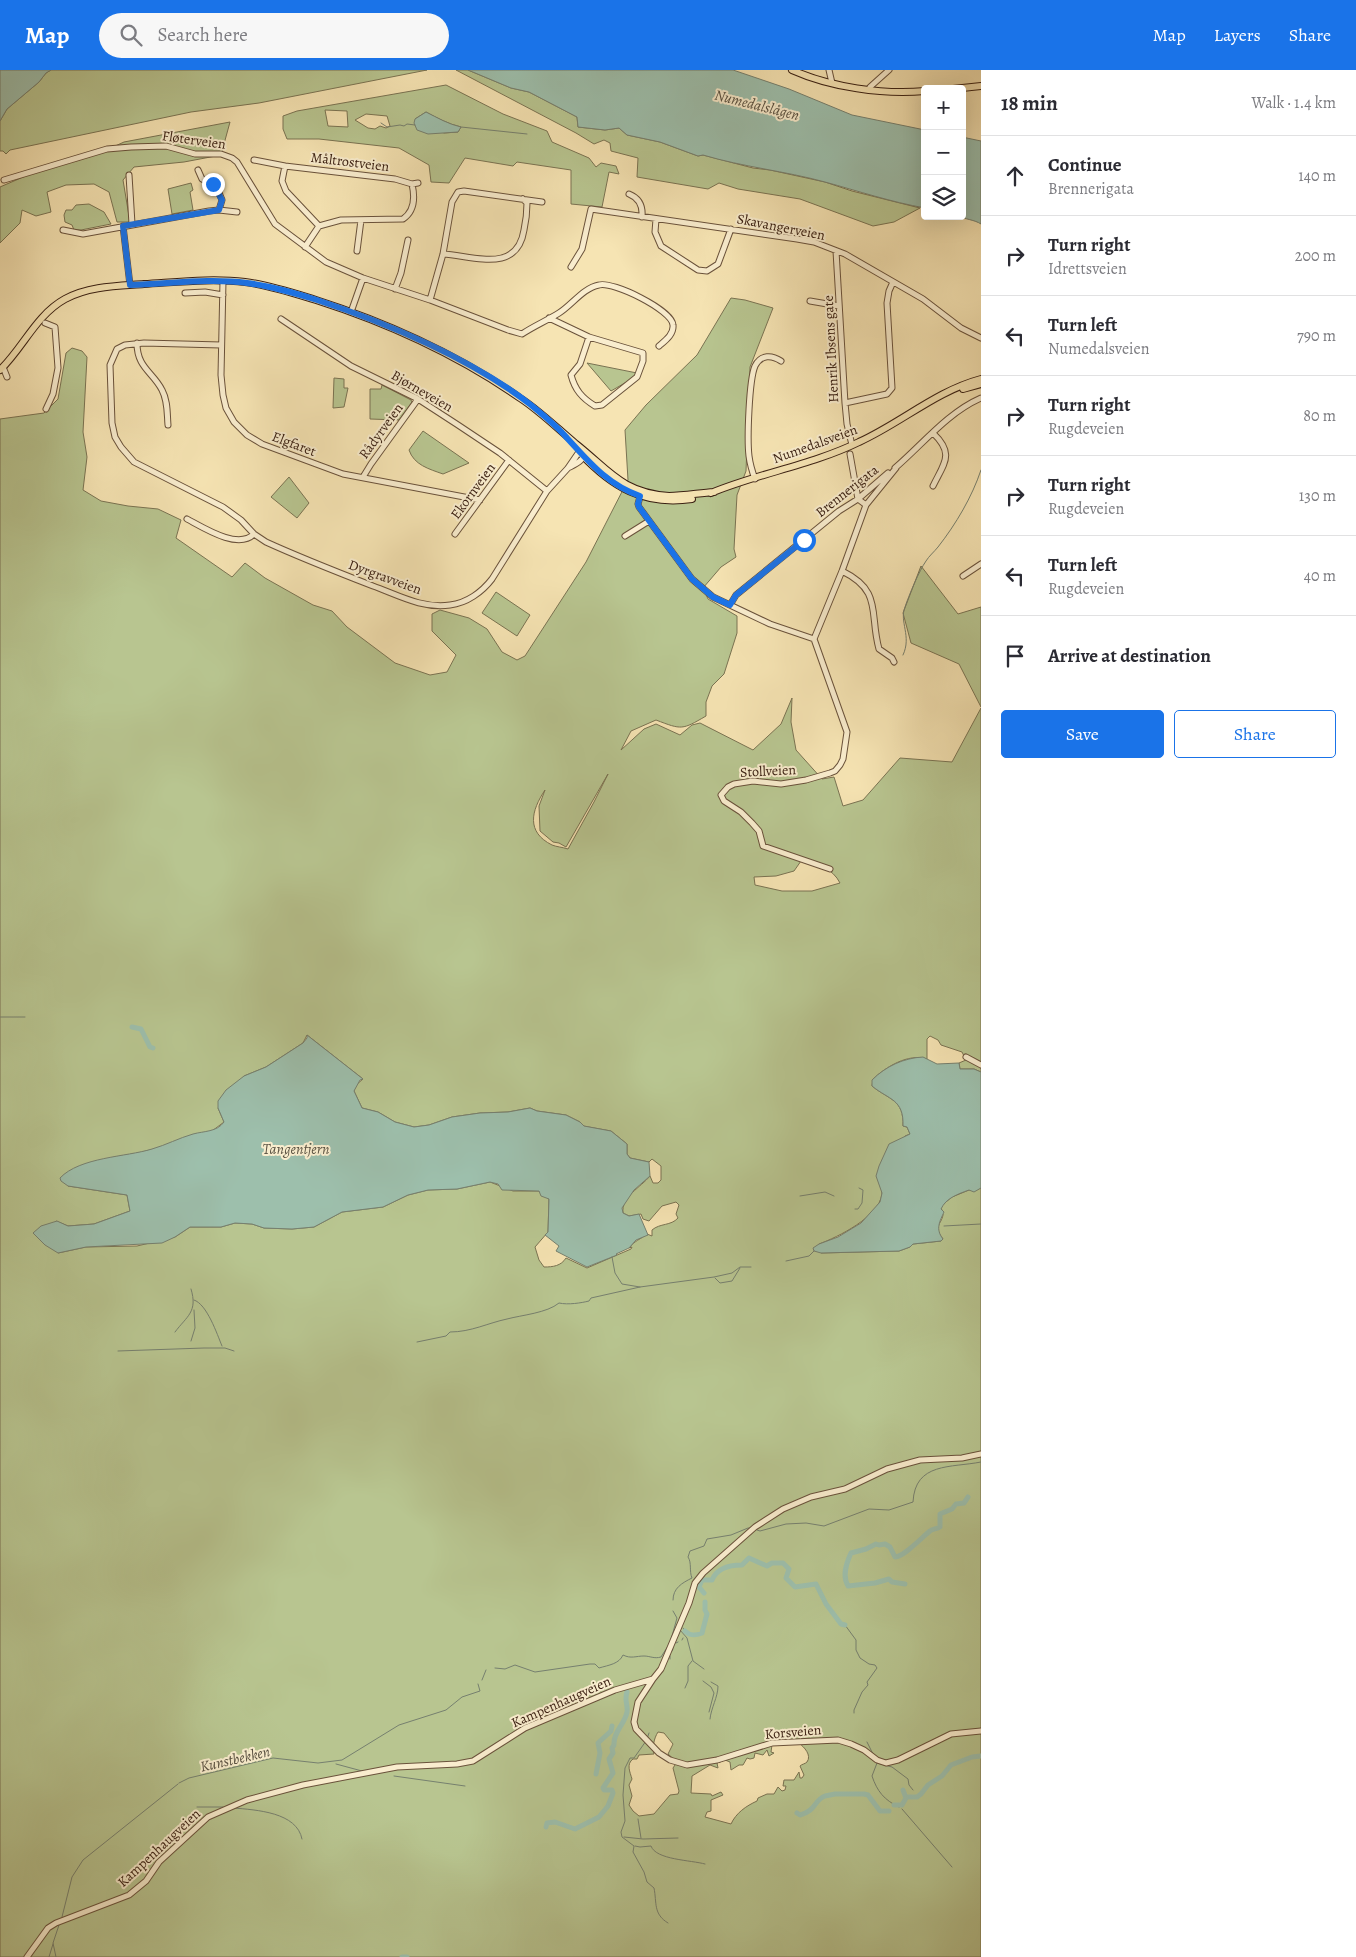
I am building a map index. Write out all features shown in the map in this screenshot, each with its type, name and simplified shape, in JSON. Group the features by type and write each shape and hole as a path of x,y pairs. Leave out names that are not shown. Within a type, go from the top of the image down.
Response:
{"main road":[{"path":"792,70 814,78 891,92 921,91"},
{"path":"966,88 981,86"},
{"name":"Numedalsveien","path":"1,369 40,320 62,300 93,289 130,285 223,281 248,283 274,288 351,312 414,338 470,367 529,404 568,438 583,454 616,479 641,493 670,496 714,492 852,446 945,393 961,385 981,379"},
{"name":"Numedalsveien","path":"945,393 981,384"}],"street":[{"path":"829,70 832,82"},
{"path":"871,88 889,70"},
{"name":"Fløterveien","path":"4,180 107,149 157,146 174,147 196,154 221,154 237,162 274,224 326,262 363,278 430,300 522,334 537,323 549,318"},
{"name":"Måltrostveien","path":"254,160 285,166 415,183 414,201 409,215 403,219 392,221 341,220 319,226"},
{"path":"285,166 282,181 286,191 319,226 305,247"},
{"path":"198,170 202,179 213,184 220,193 222,200 219,210"},
{"path":"129,175 132,224"},
{"path":"430,300 443,254 452,202 458,192 464,190 542,202"},
{"path":"629,194 639,200 642,206 642,217"},
{"path":"443,254 488,260 502,259 512,254 519,248 523,236 527,203 523,199"},
{"name":"Skavangerveien","path":"571,267 582,249 591,209 814,242 836,251 923,299 961,328 981,338"},
{"path":"63,230 83,234 219,210 237,212"},
{"path":"656,219 655,232 661,246 698,270 707,271 718,264 732,229"},
{"path":"357,250 361,220"},
{"path":"123,226 130,285"},
{"path":"396,289 408,240"},
{"name":"Henrik Ibsens gate","path":"836,251 845,404 852,446"},
{"path":"351,312 363,278"},
{"name":"Elgfaret","path":"223,281 221,375 226,408 234,422 247,435 262,444 343,474 480,500"},
{"path":"845,404 887,394 892,388 887,303 893,282"},
{"path":"549,318 590,289 600,284 608,285 622,289 670,316 674,327 672,333 659,346"},
{"path":"185,293 205,292 223,295"},
{"path":"810,301 839,306"},
{"path":"549,318 590,337 642,352 644,355 638,377 602,405 595,406 584,399 574,387 571,375 580,364 590,337"},
{"name":"Bjørneveien","path":"281,319 351,366 418,399 509,460 547,491"},
{"path":"46,323 55,327 58,368 53,394 46,409"},
{"path":"137,344 140,361 162,389 165,396 168,425"},
{"name":"Dyrgravveien","path":"221,345 137,344 125,345 117,349 110,365 112,423 115,437 121,447 134,462 184,486 223,508 241,520 254,534 266,542 293,555 404,600 450,605 470,599 488,585 547,491 568,468 579,462 583,454"},
{"path":"754,479 749,456 748,432 753,375 756,364 762,358 767,356 775,357 782,361"},
{"path":"1,369 7,377"},
{"name":"Brennerigata","path":"730,605 736,595 839,511 858,499 896,468 964,406 981,398"},
{"name":"Rådyrveien","path":"363,477 418,399"},
{"path":"932,486 946,458 947,451 943,443 933,433"},
{"path":"850,454 858,499 866,506"},
{"name":"Ekornveien","path":"455,534 509,460"},
{"path":"641,493 638,504 649,520 692,579 713,597 770,624 814,639 866,506 896,468"},
{"path":"188,519 218,535 228,538 244,540 249,539 254,534"},
{"path":"626,536 649,520"},
{"path":"962,576 981,564"},
{"path":"842,571 864,585 874,611 879,649 892,658 894,662"},
{"name":"Stollveien","path":"814,639 847,732 844,759 835,771 830,773 793,783 780,784 753,781 734,784 728,787 721,795 724,802 741,812 752,823 758,831 763,846 830,869"},
{"path":"966,1057 981,1065"},
{"path":"653,1679 661,1670 689,1603 695,1583 703,1573 755,1527 783,1509 811,1497 845,1489 887,1469 920,1460 962,1458 981,1454"},
{"name":"Korsveien","path":"653,1679 638,1702 634,1722 636,1729 659,1753 670,1760 687,1765 717,1760 772,1743 838,1740 855,1745 877,1760 886,1763 898,1760 952,1734 981,1731"},
{"name":"Kampenhaugveien","path":"28,1957 48,1928 56,1923 129,1895 146,1881 159,1862 208,1817 247,1800 303,1784 397,1768 474,1761 525,1728 614,1690 653,1679"}],"green space":[{"path":"51,70 427,70 259,103 191,112 10,150 6,154 0,151 0,121 7,109"},
{"path":"456,70 468,70 511,88 529,92 577,117 578,127 605,130 619,128 627,135 660,142 698,156 703,155 753,168 825,182 852,191 920,208 894,222 873,226 800,199 738,189 719,183 708,189 637,177 638,158 611,151 610,143 604,140 594,144"},
{"path":"446,85 503,114 547,131 552,142 589,158 596,167 601,163 616,166 619,174 609,172 602,207 571,204 571,170 517,162 513,166 465,158 449,183 431,182 429,165 399,148 319,139 287,139 283,129 283,116 297,111","holes":["325,110 347,111 348,127 328,126","426,112 447,123 461,127 458,132 444,133 415,119","366,114 387,116 390,126 386,128 380,126 375,129 368,128 355,120"]},
{"path":"230,122 221,155 184,162 134,167 123,180 130,222 117,222 109,192 94,184 66,185 47,192 51,212 36,216 22,210 20,223 0,243 0,187 37,171 102,152 124,142"},
{"path":"191,183 193,190 190,192 193,210 172,214 168,189"},
{"path":"89,204 104,212 111,224 74,230 72,225 65,222 64,215 66,210 72,210 76,205"},
{"path":"731,298 773,308 750,367 746,471 737,495 734,549 736,557 721,567 703,588 708,599 737,616 737,633 724,674 712,686 706,702 706,716 682,727 671,726 656,720 631,731 621,750 644,729 656,724 680,735 692,725 700,723 753,750 781,724 792,698 791,722 796,750 822,779 834,777 843,806 863,800 900,758 952,762 981,708 981,1072 974,1069 960,1069 959,1063 966,1060 962,1052 941,1045 938,1040 930,1036 927,1039 927,1059 912,1058 898,1062 873,1079 872,1086 898,1105 903,1117 903,1126 907,1127 910,1134 905,1136 877,1176 882,1194 874,1211 846,1231 819,1244 821,1253 899,1251 913,1244 941,1241 943,1239 938,1231 938,1226 943,1215 941,1206 952,1197 969,1190 981,1188 981,1957 0,1957 0,419 44,413 58,399 66,353 72,348 82,351 87,357 83,432 87,457 83,490 101,501 158,509 181,520 176,538 232,577 245,563 265,578 313,605 332,611 347,627 395,663 430,675 447,672 456,655 432,631 432,614 440,610 469,618 487,629 502,652 517,660 525,656 586,562 628,480 625,430 646,405 697,355","holes":["608,774 568,849 552,845 538,834 535,827 534,813 540,798 545,790 539,806 540,831 553,842 566,847","801,861 813,863 829,870 840,883 812,891 782,891 755,885 754,877 776,876 794,871","307,1035 363,1079 356,1085 354,1091 362,1108 378,1112 395,1122 414,1127 429,1125 452,1117 530,1108 537,1111 566,1115 580,1122 583,1126 611,1131 627,1144 627,1154 630,1158 649,1162 652,1159 661,1166 661,1180 658,1183 653,1183 650,1176 628,1197 623,1207 623,1213 629,1216 641,1214 643,1219 649,1221 662,1206 676,1202 679,1205 676,1214 678,1218 675,1221 658,1226 652,1230 652,1236 647,1234 633,1244 629,1248 632,1247 631,1249 587,1268 566,1258 556,1266 544,1267 539,1260 535,1247 548,1232 549,1199 539,1191 513,1191 490,1182 457,1189 428,1190 408,1195 383,1207 342,1212 314,1227 292,1229 264,1228 252,1224 235,1223 221,1227 190,1227 175,1237 137,1246 86,1247 58,1253 56,1221 68,1226 94,1224 130,1211 127,1195 68,1186 110,1158 166,1146 192,1135 212,1131 224,1122 218,1108 244,1076 266,1067 303,1043","658,1732 664,1733 673,1744 668,1754 677,1762 673,1768 679,1791 678,1794 670,1795 654,1814 639,1816 629,1805 632,1796 629,1785 632,1779 629,1766 631,1761 637,1759 639,1755 654,1754 655,1737","799,1743 809,1757 807,1762 800,1766 804,1775 802,1778 800,1778 799,1772 794,1780 784,1780 783,1786 786,1786 785,1790 782,1791 778,1787 774,1794 767,1794 758,1798 757,1801 739,1813 731,1824 705,1817 707,1812 711,1811 711,1800 723,1795 721,1792 712,1796 711,1794 691,1793 692,1776 710,1765 718,1768 717,1763 725,1758 725,1760 730,1762 731,1770 739,1765 743,1765 747,1758 754,1758 755,1753 763,1755 767,1750 769,1756 774,1753 771,1752 772,1745"]},
{"path":"587,363 637,373 630,380 611,391"},
{"path":"334,378 344,379 344,388 348,388 344,407 333,408"},
{"path":"382,385 412,402 399,420 370,419 370,389 381,389"},
{"path":"423,431 469,463 443,474 418,463 409,450"},
{"path":"289,477 309,503 297,518 271,497"},
{"path":"921,566 958,614 981,607 981,707 959,664 911,643 903,613"},
{"path":"496,592 530,615 517,636 482,613"}],"water":[{"path":"0,70 51,70 7,109 0,121"},
{"name":"Numedalslågen","path":"468,70 733,70 789,89 852,115 921,129 921,207 887,200 810,178 733,163 703,155 698,156 660,142 627,135 619,128 605,130 578,127 577,117 529,92 511,88"},
{"path":"426,112 447,123 461,127 458,132 428,134 417,130 414,123 415,119"},
{"path":"966,138 981,141 981,224 966,218"},
{"name":"Tangentjern","path":"307,1035 363,1079 360,1080 354,1091 362,1108 378,1112 395,1122 414,1127 429,1125 452,1117 530,1108 537,1111 566,1115 584,1126 611,1131 627,1144 627,1154 630,1158 649,1162 650,1176 634,1190 622,1208 623,1213 629,1216 639,1214 648,1235 636,1240 629,1248 617,1255 587,1267 556,1251 559,1246 545,1235 548,1232 549,1199 541,1196 539,1191 502,1190 498,1184 490,1182 457,1189 428,1190 408,1195 383,1207 342,1212 314,1227 292,1229 264,1228 252,1224 235,1223 221,1227 190,1227 162,1243 86,1247 58,1253 45,1245 33,1233 41,1226 57,1221 68,1226 94,1224 130,1211 127,1195 68,1186 60,1178 69,1171 91,1162 141,1152 218,1128 224,1122 218,1108 218,1101 226,1090 244,1076 266,1067 303,1043"},
{"path":"923,1057 937,1064 959,1063 960,1069 974,1069 981,1072 981,1188 974,1192 969,1190 957,1195 943,1205 941,1209 944,1212 939,1228 943,1239 941,1241 913,1244 899,1251 821,1253 814,1251 813,1248 819,1244 838,1237 861,1223 880,1202 882,1193 876,1176 879,1166 889,1144 910,1134 907,1127 903,1126 903,1117 898,1105 872,1086 872,1080 896,1064 909,1059"}],"waterway":[{"path":"381,123 387,127 404,126 407,124 415,125"},
{"path":"461,127 527,134"},
{"path":"903,655 906,642 903,618 905,607 920,571 957,520 981,470"},
{"path":"0,1017 25,1017"},
{"path":"132,1027 141,1029 150,1047 153,1048"},
{"path":"855,1209 858,1209 862,1203 863,1190 859,1188"},
{"path":"800,1196 825,1192 834,1196"},
{"path":"944,1226 981,1224"},
{"path":"786,1261 809,1256 814,1251"},
{"path":"612,1257 615,1273 622,1284 640,1287"},
{"path":"417,1342 446,1336 450,1332 472,1329 541,1311 559,1303 570,1304 589,1301 591,1298 640,1287 714,1277 732,1273 740,1267 751,1267"},
{"path":"715,1278 720,1283 732,1281 740,1268"},
{"path":"175,1332 192,1308 193,1297 191,1289"},
{"path":"194,1300 207,1313 222,1346"},
{"path":"191,1341 195,1328 194,1310"},
{"path":"118,1351 204,1348 225,1348 234,1351"},
{"name":"Kunstbekken","path":"757,1530 760,1531 786,1524 806,1523 824,1526 869,1509 889,1510 913,1502 915,1489 927,1473 936,1469 981,1462"},
{"path":"905,1584 892,1582 889,1579 875,1583 848,1586 845,1574 851,1553 876,1544 885,1544 890,1547 895,1557 899,1556 931,1530 940,1527 940,1514 952,1509 956,1504 964,1503 968,1497"},
{"name":"Kunstbekken","path":"673,1600 676,1589 692,1578 688,1557 690,1551 704,1546 707,1539 731,1535 752,1528"},
{"path":"704,1593 699,1587 702,1580 712,1580 720,1570 742,1565 749,1558 767,1566 772,1563 783,1563 789,1569 786,1578 795,1587 816,1584 826,1604 841,1624 845,1625"},
{"path":"685,1631 693,1635 702,1633 707,1614 705,1602"},
{"name":"Kunstbekken","path":"670,1643 677,1618 673,1611"},
{"path":"845,1625 856,1640 856,1650 860,1658 869,1664 875,1665 877,1668 867,1682 868,1685 862,1692 854,1713"},
{"path":"680,1630 687,1638 693,1661 704,1669"},
{"name":"Kunstbekken","path":"495,1668 505,1669 515,1665 535,1672 590,1664 595,1664 599,1668 616,1662 623,1655 631,1657 661,1657 668,1646"},
{"path":"685,1688 688,1681 688,1666 692,1661"},
{"name":"Kunstbekken","path":"482,1680 486,1670"},
{"path":"703,1681 711,1687 714,1693 709,1712"},
{"path":"710,1719 718,1686 711,1682"},
{"name":"Kunstbekken","path":"179,1783 189,1778 273,1758 318,1763 342,1760 399,1725 446,1710 462,1697 480,1691 478,1684"},
{"path":"546,1827 547,1823 555,1822 575,1829 599,1817 608,1806 613,1793 612,1790 604,1790 603,1788 613,1773 609,1759 613,1753 612,1748 615,1736 627,1712 627,1692"},
{"path":"596,1774 600,1753 598,1743 611,1731 612,1726"},
{"path":"647,1739 649,1733"},
{"path":"646,1741 634,1758 630,1758 625,1768 623,1795 625,1821 621,1832 622,1837 634,1846 633,1852 644,1872 647,1882 654,1888 658,1912 663,1920 668,1923"},
{"path":"867,1742 872,1752 878,1758"},
{"path":"906,1797 917,1797 928,1785 942,1776 951,1765 972,1757 981,1756"},
{"path":"899,1807 885,1798 876,1786 872,1776 877,1763 892,1767 908,1779 909,1785 913,1790"},
{"path":"336,1764 362,1771"},
{"path":"394,1776 465,1786"},
{"name":"Kunstbekken","path":"62,1917 72,1877 83,1860 178,1784"},
{"path":"894,1805 902,1805 906,1798 903,1790"},
{"path":"797,1813 800,1815 805,1813 821,1798 835,1794 868,1795 880,1811 889,1811"},
{"path":"197,1807 223,1807"},
{"path":"234,1808 264,1812 284,1818 299,1830 302,1839"},
{"path":"902,1809 952,1867"},
{"path":"638,1819 641,1838"},
{"path":"624,1837 643,1839 678,1838"},
{"path":"635,1846 651,1846 654,1851 667,1857 705,1864"},
{"name":"Kunstbekken","path":"56,1957 53,1943 59,1925"},
{"name":"Kunstbekken","path":"49,1957 53,1944"},
{"path":"402,1957 407,1957"}],"route":[{"path":"213,184 220,193 222,200 219,210 123,226 130,285 213,280 257,284 292,293 387,326 447,354 493,380 529,404 568,438 573,446 607,479 640,496 639,507 692,579 713,597 730,605 736,595 804,540"}]}
